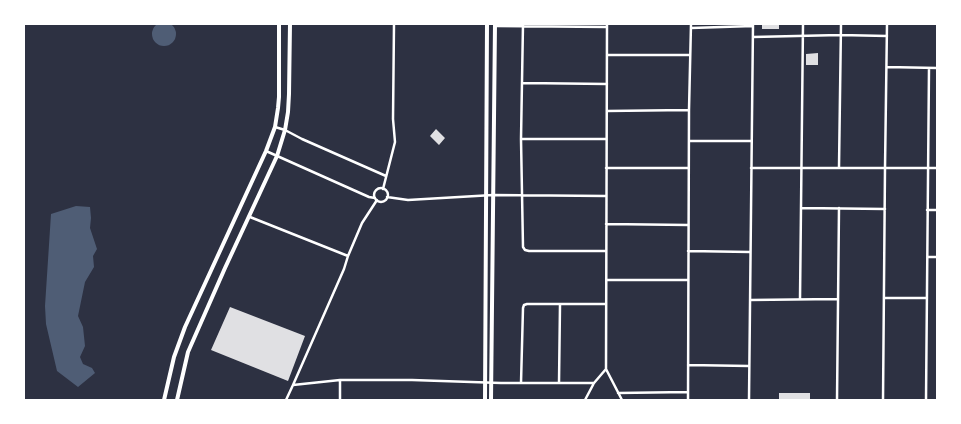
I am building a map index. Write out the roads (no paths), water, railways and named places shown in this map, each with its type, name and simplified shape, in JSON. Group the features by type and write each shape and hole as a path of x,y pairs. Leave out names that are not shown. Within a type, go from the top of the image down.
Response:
{"main road":[{"path":"163,400 174,357 185,327 266,151 275,127 279,97 279,24"},
{"path":"177,400 188,352 224,268 277,156 285,130 290,94 290,24"},
{"path":"485,400 487,24"},
{"path":"491,400 495,25"}],"street":[{"path":"383,189 394,142 394,24"},
{"path":"800,299 803,24"},
{"path":"839,167 841,24"},
{"path":"883,400 887,24"},
{"path":"495,25 607,26 606,369 622,400"},
{"path":"523,25 522,247 529,251 606,251"},
{"path":"688,400 688,168 691,26 753,25 749,400"},
{"path":"752,37 802,35 887,36"},
{"path":"607,55 690,55"},
{"path":"887,67 937,68"},
{"path":"926,400 929,68"},
{"path":"523,82 607,84"},
{"path":"607,111 689,110"},
{"path":"275,127 386,176"},
{"path":"521,139 606,139"},
{"path":"689,141 751,141"},
{"path":"266,151 382,202 387,197 387,192 383,189"},
{"path":"606,168 688,168"},
{"path":"751,168 937,168"},
{"path":"286,400 344,269 362,223 376,199 375,193 383,189"},
{"path":"387,197 408,200 487,195 606,196"},
{"path":"801,208 885,209"},
{"path":"837,400 839,208"},
{"path":"927,210 937,210"},
{"path":"249,217 348,256"},
{"path":"606,224 688,226"},
{"path":"688,251 750,252"},
{"path":"928,258 937,258"},
{"path":"606,280 688,280"},
{"path":"884,298 927,298"},
{"path":"750,300 838,299"},
{"path":"559,383 560,304"},
{"path":"521,383 524,305 606,304"},
{"path":"688,365 749,366"},
{"path":"585,400 594,383 606,369"},
{"path":"340,380 340,400"},
{"path":"293,385 340,380 594,383"},
{"path":"618,393 688,392"}],"water":[{"path":"164,22 169,23 175,29 175,39 169,45 164,46 159,45 153,39 152,34 153,29 159,23"},
{"path":"76,206 90,207 90,228 97,249 93,256 94,267 85,282 78,316 83,327 85,346 80,357 83,364 92,368 95,373 78,387 57,371 46,324 45,306 51,214"}]}
